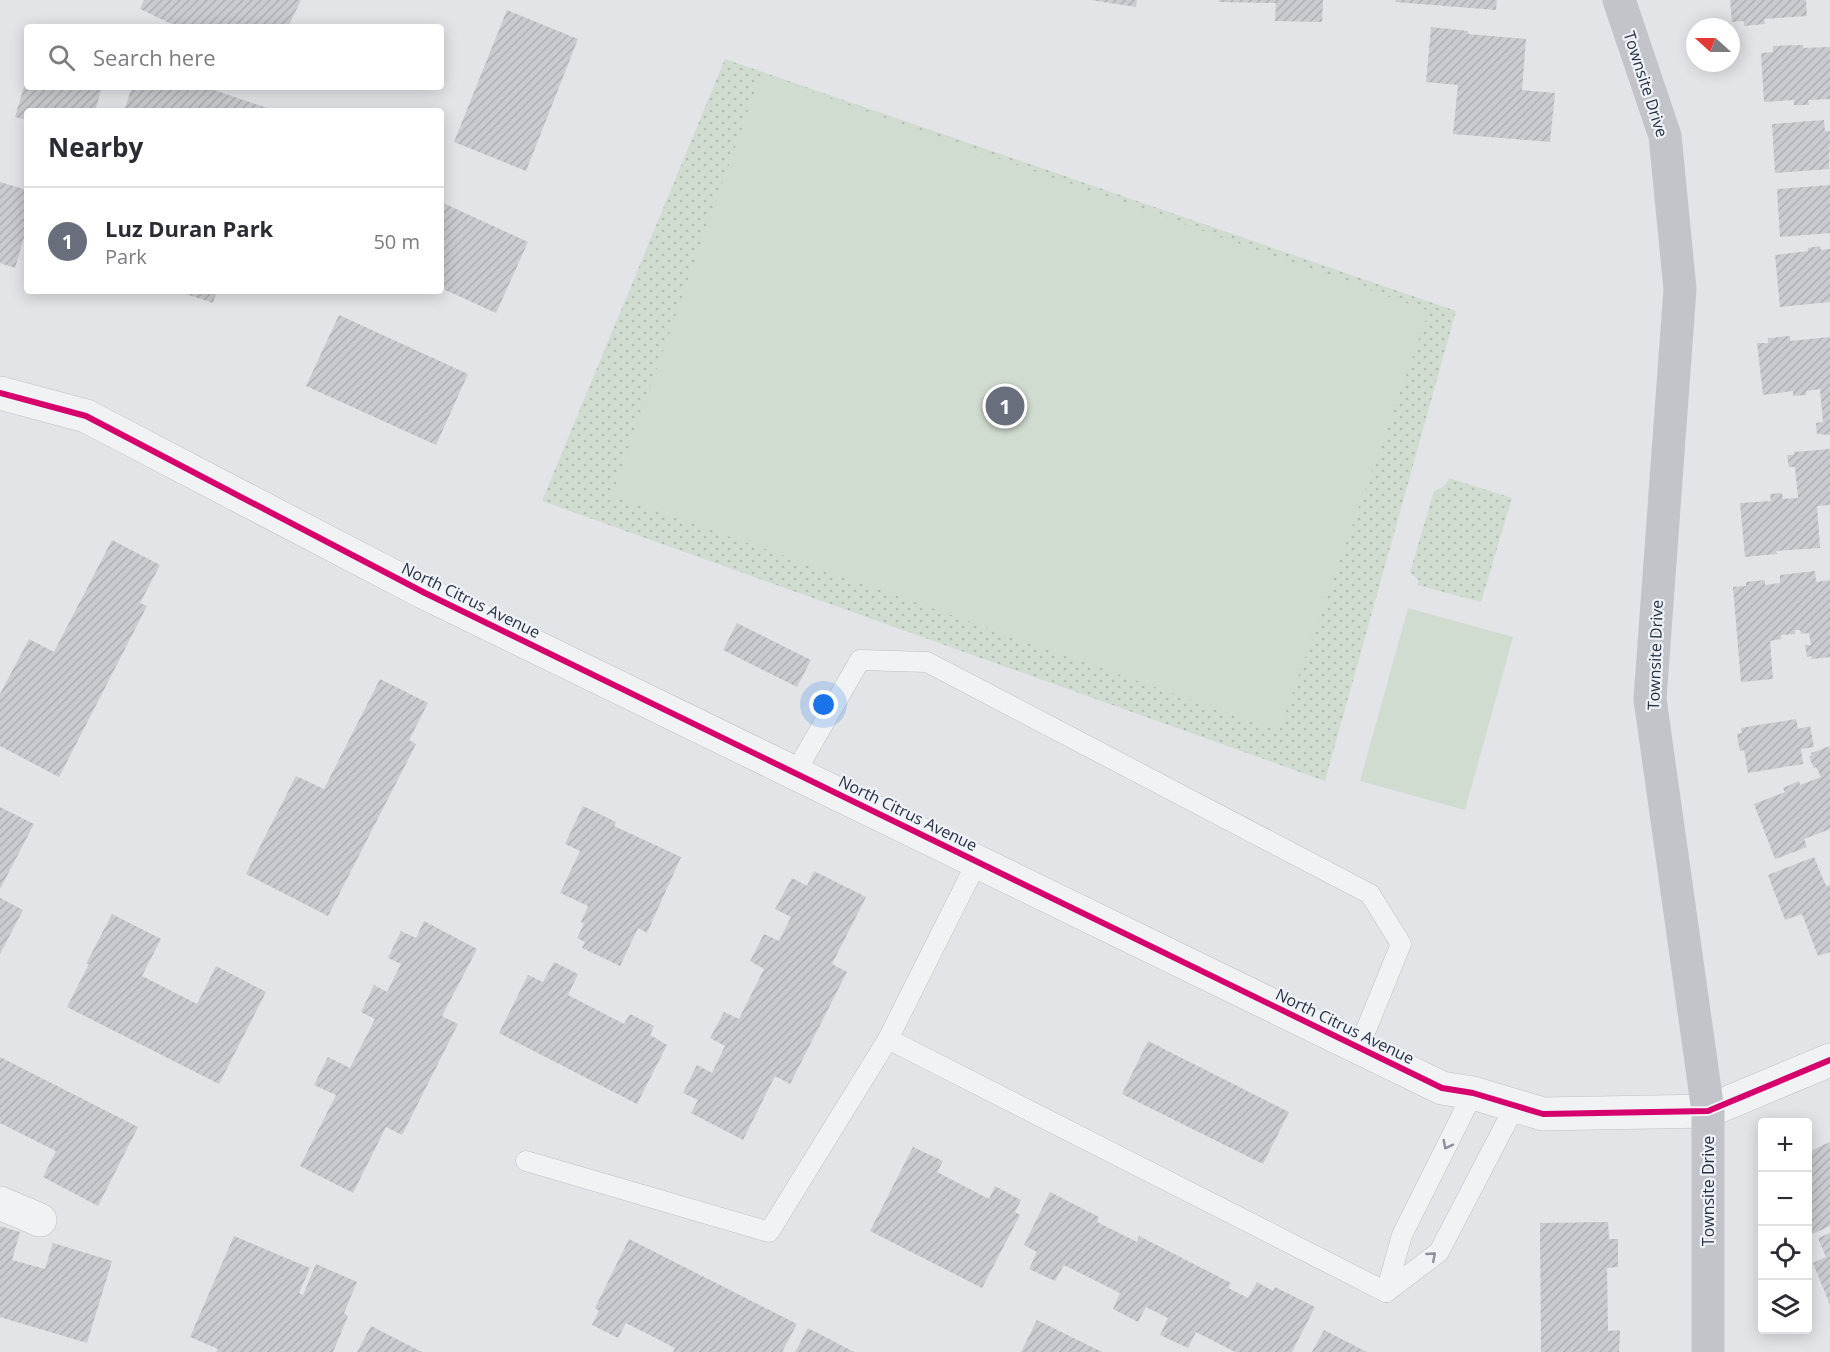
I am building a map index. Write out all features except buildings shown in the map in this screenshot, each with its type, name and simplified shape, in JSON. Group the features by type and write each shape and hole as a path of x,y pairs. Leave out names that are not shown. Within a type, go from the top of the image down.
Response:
{"main road":[{"name":"Townsite Drive","path":"1619,0 1665,136 1680,289 1650,699 1708,1111 1708,1352"}],"street":[{"name":"North Citrus Avenue","path":"0,393 86,417 425,593 1442,1088 1473,1093 1543,1114 1708,1111 1830,1060"},
{"path":"0,1203 40,1220"}],"lane":[{"path":"795,773 860,660 927,662 1370,894 1401,944 1359,1047"},
{"path":"526,1161 769,1232 888,1039 977,862"},
{"path":"888,1039 1386,1292"},
{"path":"1386,1292 1402,1235 1473,1093"},
{"path":"1386,1292 1439,1252 1515,1106"}],"shaded area":[{"path":"725,59 1456,311 1325,781 542,501"},
{"path":"761,74 1429,311 1279,731 612,495"},
{"path":"1449,478 1512,498 1481,602 1417,585 1419,581 1410,572 1434,491 1443,486"},
{"path":"1408,608 1513,637 1465,810 1360,781"}],"cycle path":[{"path":"0,393 86,416 425,593 1442,1088 1473,1093 1543,1114 1708,1111 1830,1060"}],"place":[{"name":"Luz Duran Park","path":"1005,406"}]}
